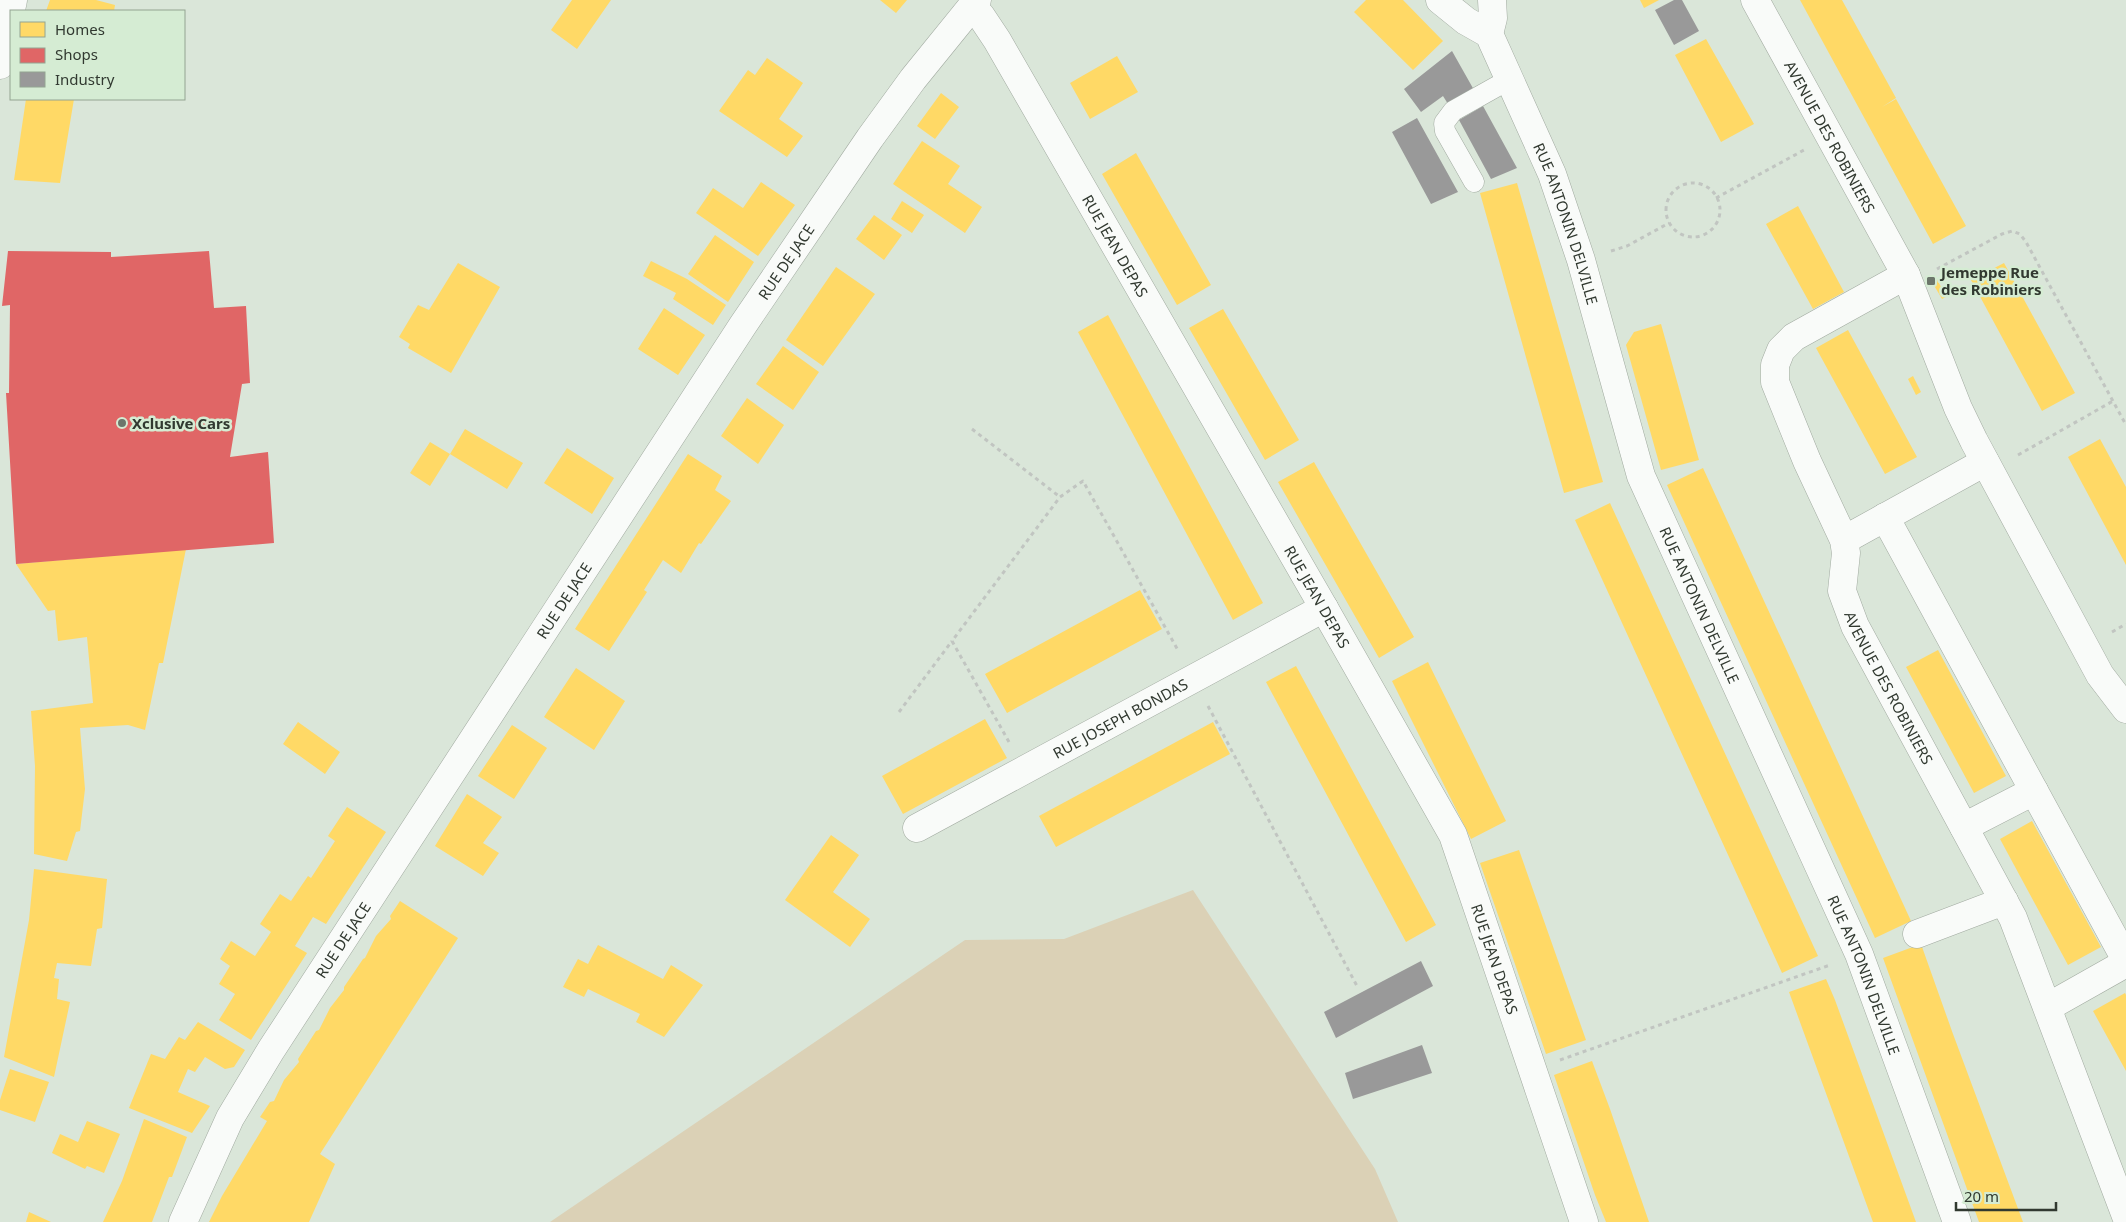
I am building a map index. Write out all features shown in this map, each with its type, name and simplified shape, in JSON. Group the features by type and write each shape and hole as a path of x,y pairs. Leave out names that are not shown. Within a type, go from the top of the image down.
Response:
{"street":[{"path":"1440,0 1466,21 1489,34 1493,18 1492,0"},
{"name":"AVENUE DES ROBINIERS","path":"1756,0 1908,279 1958,408 1987,467 2100,675 2126,710"},
{"name":"RUE JEAN DEPAS","path":"974,4 997,40 1453,835 1584,1222"},
{"name":"RUE DE JACE","path":"183,1222 230,1118 271,1050 594,552 738,333 870,138 913,79 974,4"},
{"path":"0,65 10,15"},
{"name":"RUE ANTONIN DELVILLE","path":"1489,34 1566,212 1641,476 1859,954 1957,1222"},
{"name":"AVENUE DES ROBINIERS","path":"1908,279 1794,337 1781,350 1775,365 1775,382 1844,540 1846,553 1842,591 1854,626 2013,918 2121,1188 2126,1216"},
{"path":"1844,540 1885,517 1987,467"},
{"path":"1885,517 2126,962 2048,1007"},
{"name":"RUE JOSEPH BONDAS","path":"917,828 1324,608"},
{"path":"1964,827 2034,791"},
{"path":"1917,934 2004,901"}],"lane":[{"path":"1474,182 1445,131 1444,124 1453,111 1510,79"}],"path":[{"path":"1716,198 1830,136"},
{"path":"1698,184 1706,187 1716,198 1719,216 1711,230 1704,235 1697,237 1680,234 1669,222 1666,206 1669,198 1681,186 1698,184"},
{"path":"1627,246 1669,222"},
{"path":"1908,279 2002,234 2012,231 2020,234 2042,269 2126,425"},
{"path":"1987,467 2112,401"},
{"path":"972,429 1060,497"},
{"path":"899,712 952,641"},
{"path":"1534,1070 1859,954"}],"shaded area":[{"path":"1193,890 1375,1169 1398,1222 550,1222 965,940 1064,939"}],"building: Homes":[{"path":"50,0 96,0 115,5 114,10 46,10"},
{"path":"572,0 611,0 577,49 551,30"},
{"path":"880,0 907,0 896,13"},
{"path":"1366,0 1403,0 1443,41 1413,70 1354,12"},
{"path":"1640,0 1659,0 1644,8"},
{"path":"1800,0 1842,0 1896,98 1882,107 1896,99 1966,226 1933,244"},
{"path":"1706,39 1754,124 1721,142 1675,55"},
{"path":"1117,56 1138,92 1090,119 1070,83"},
{"path":"767,58 803,83 779,119 803,136 787,157 719,111 748,70 755,75"},
{"path":"941,93 959,107 935,139 917,126"},
{"path":"26,100 74,100 60,183 14,180"},
{"path":"922,141 960,166 948,184 982,207 965,233 893,184"},
{"path":"1136,153 1211,285 1177,305 1102,174"},
{"path":"761,182 795,205 758,256 696,213 713,188 743,208"},
{"path":"1517,183 1603,482 1564,493 1480,193"},
{"path":"902,201 924,215 912,233 891,219"},
{"path":"1798,206 1844,292 1813,309 1766,224"},
{"path":"874,215 902,235 884,260 856,239"},
{"path":"715,235 754,262 728,302 688,274"},
{"path":"651,261 687,279 726,305 713,325 673,299 676,293 643,276"},
{"path":"458,263 500,287 451,373 408,348 410,344 399,337 418,305 429,310"},
{"path":"2004,263 2075,393 2042,411 1971,280"},
{"path":"836,267 875,294 823,366 786,340"},
{"path":"1937,279 1946,297 1942,299 1932,282"},
{"path":"664,308 705,335 678,375 638,349"},
{"path":"1223,309 1299,440 1265,460 1189,328"},
{"path":"1108,315 1263,603 1233,620 1078,332"},
{"path":"1661,324 1699,460 1661,470 1626,345 1634,332"},
{"path":"1848,330 1917,457 1885,474 1816,348"},
{"path":"783,346 819,372 793,410 756,384"},
{"path":"1913,376 1921,392 1916,395 1908,379"},
{"path":"747,398 784,425 758,464 721,436"},
{"path":"465,429 523,463 507,489 450,454"},
{"path":"2100,439 2126,487 2126,565 2068,457"},
{"path":"430,442 450,454 430,486 410,473"},
{"path":"567,448 614,478 592,514 544,483"},
{"path":"688,454 722,476 715,490 731,501 701,544 699,543 681,573 663,560 644,590 647,592 609,651 575,629"},
{"path":"1314,462 1414,637 1379,658 1278,482"},
{"path":"1703,468 1911,921 1875,938 1667,485"},
{"path":"1610,503 1818,956 1782,973 1575,520"},
{"path":"186,549 163,663 159,663 145,730 128,725 80,728 85,789 80,831 76,832 67,861 34,854 35,766 31,711 93,703 87,637 58,641 55,610 48,611 16,564"},
{"path":"1140,590 1162,629 1007,713 985,674"},
{"path":"1938,650 2006,776 1974,793 1906,667"},
{"path":"1428,662 1506,821 1471,839 1392,681"},
{"path":"1296,666 1436,925 1406,942 1266,682"},
{"path":"576,668 625,701 594,750 544,717"},
{"path":"985,719 1007,758 903,814 882,776"},
{"path":"298,722 340,752 325,774 283,744"},
{"path":"1213,722 1230,754 1056,847 1039,816"},
{"path":"512,725 547,748 514,799 478,776"},
{"path":"467,794 502,817 483,843 499,853 483,876 435,846"},
{"path":"347,807 386,832 326,924 313,917 295,946 307,953 251,1040 219,1020 235,994 219,984 230,966 220,959 231,941 255,956 271,932 260,924 280,894 291,901 308,876 311,878 335,841 328,836"},
{"path":"2032,821 2101,947 2068,965 2000,839"},
{"path":"831,835 859,855 833,892 870,919 850,947 785,900"},
{"path":"1519,850 1586,1040 1546,1054 1480,863"},
{"path":"34,869 107,879 102,928 97,929 91,966 57,963 54,978 59,979 57,999 70,1002 54,1077 4,1057 29,920"},
{"path":"400,901 458,938 320,1154 335,1164 309,1222 209,1222 222,1196 267,1121 260,1117 270,1102 274,1101 284,1080 299,1062 298,1059 316,1031 319,1030 330,1008 365,958 376,936 391,919 390,916"},
{"path":"1921,944 2023,1222 1979,1222 1883,958"},
{"path":"598,945 663,979 671,965 703,985 664,1037 636,1022 640,1014 588,989 584,997 563,987 578,959 588,964"},
{"path":"1826,979 1916,1222 1873,1222 1789,992"},
{"path":"2125,993 2126,995 2126,1071 2093,1011"},
{"path":"198,1022 245,1050 234,1067 225,1069 205,1057 195,1072 188,1069 178,1092 210,1106 192,1133 129,1108 151,1054 165,1059 179,1037 185,1040"},
{"path":"1592,1061 1649,1222 1606,1222 1595,1195 1554,1075"},
{"path":"10,1069 49,1082 35,1122 0,1110 0,1100"},
{"path":"144,1119 187,1137 172,1177 169,1177 152,1222 103,1222 122,1181"},
{"path":"87,1121 120,1134 104,1173 87,1166 85,1169 52,1153 60,1134 78,1142"},
{"path":"29,1212 51,1222 26,1222"}],"building: Shops":[{"name":"Xclusive Cars","path":"8,251 111,252 111,257 209,251 214,308 246,306 250,383 242,384 230,457 268,452 274,543 16,564 6,393 9,393 10,305 2,306"}],"building: Industry":[{"path":"1674,0 1682,0 1699,31 1674,45 1655,10"},
{"path":"1452,51 1474,90 1448,104 1443,96 1421,112 1404,89"},
{"path":"1483,106 1517,168 1491,179 1459,120"},
{"path":"1417,118 1458,192 1431,204 1392,132"},
{"path":"1421,961 1433,986 1336,1038 1324,1012"},
{"path":"1422,1045 1432,1073 1353,1099 1345,1073"}],"place":[{"name":"Jemeppe Rue des Robiniers","path":"1931,281"},
{"name":"Xclusive Cars","path":"122,423"}]}
